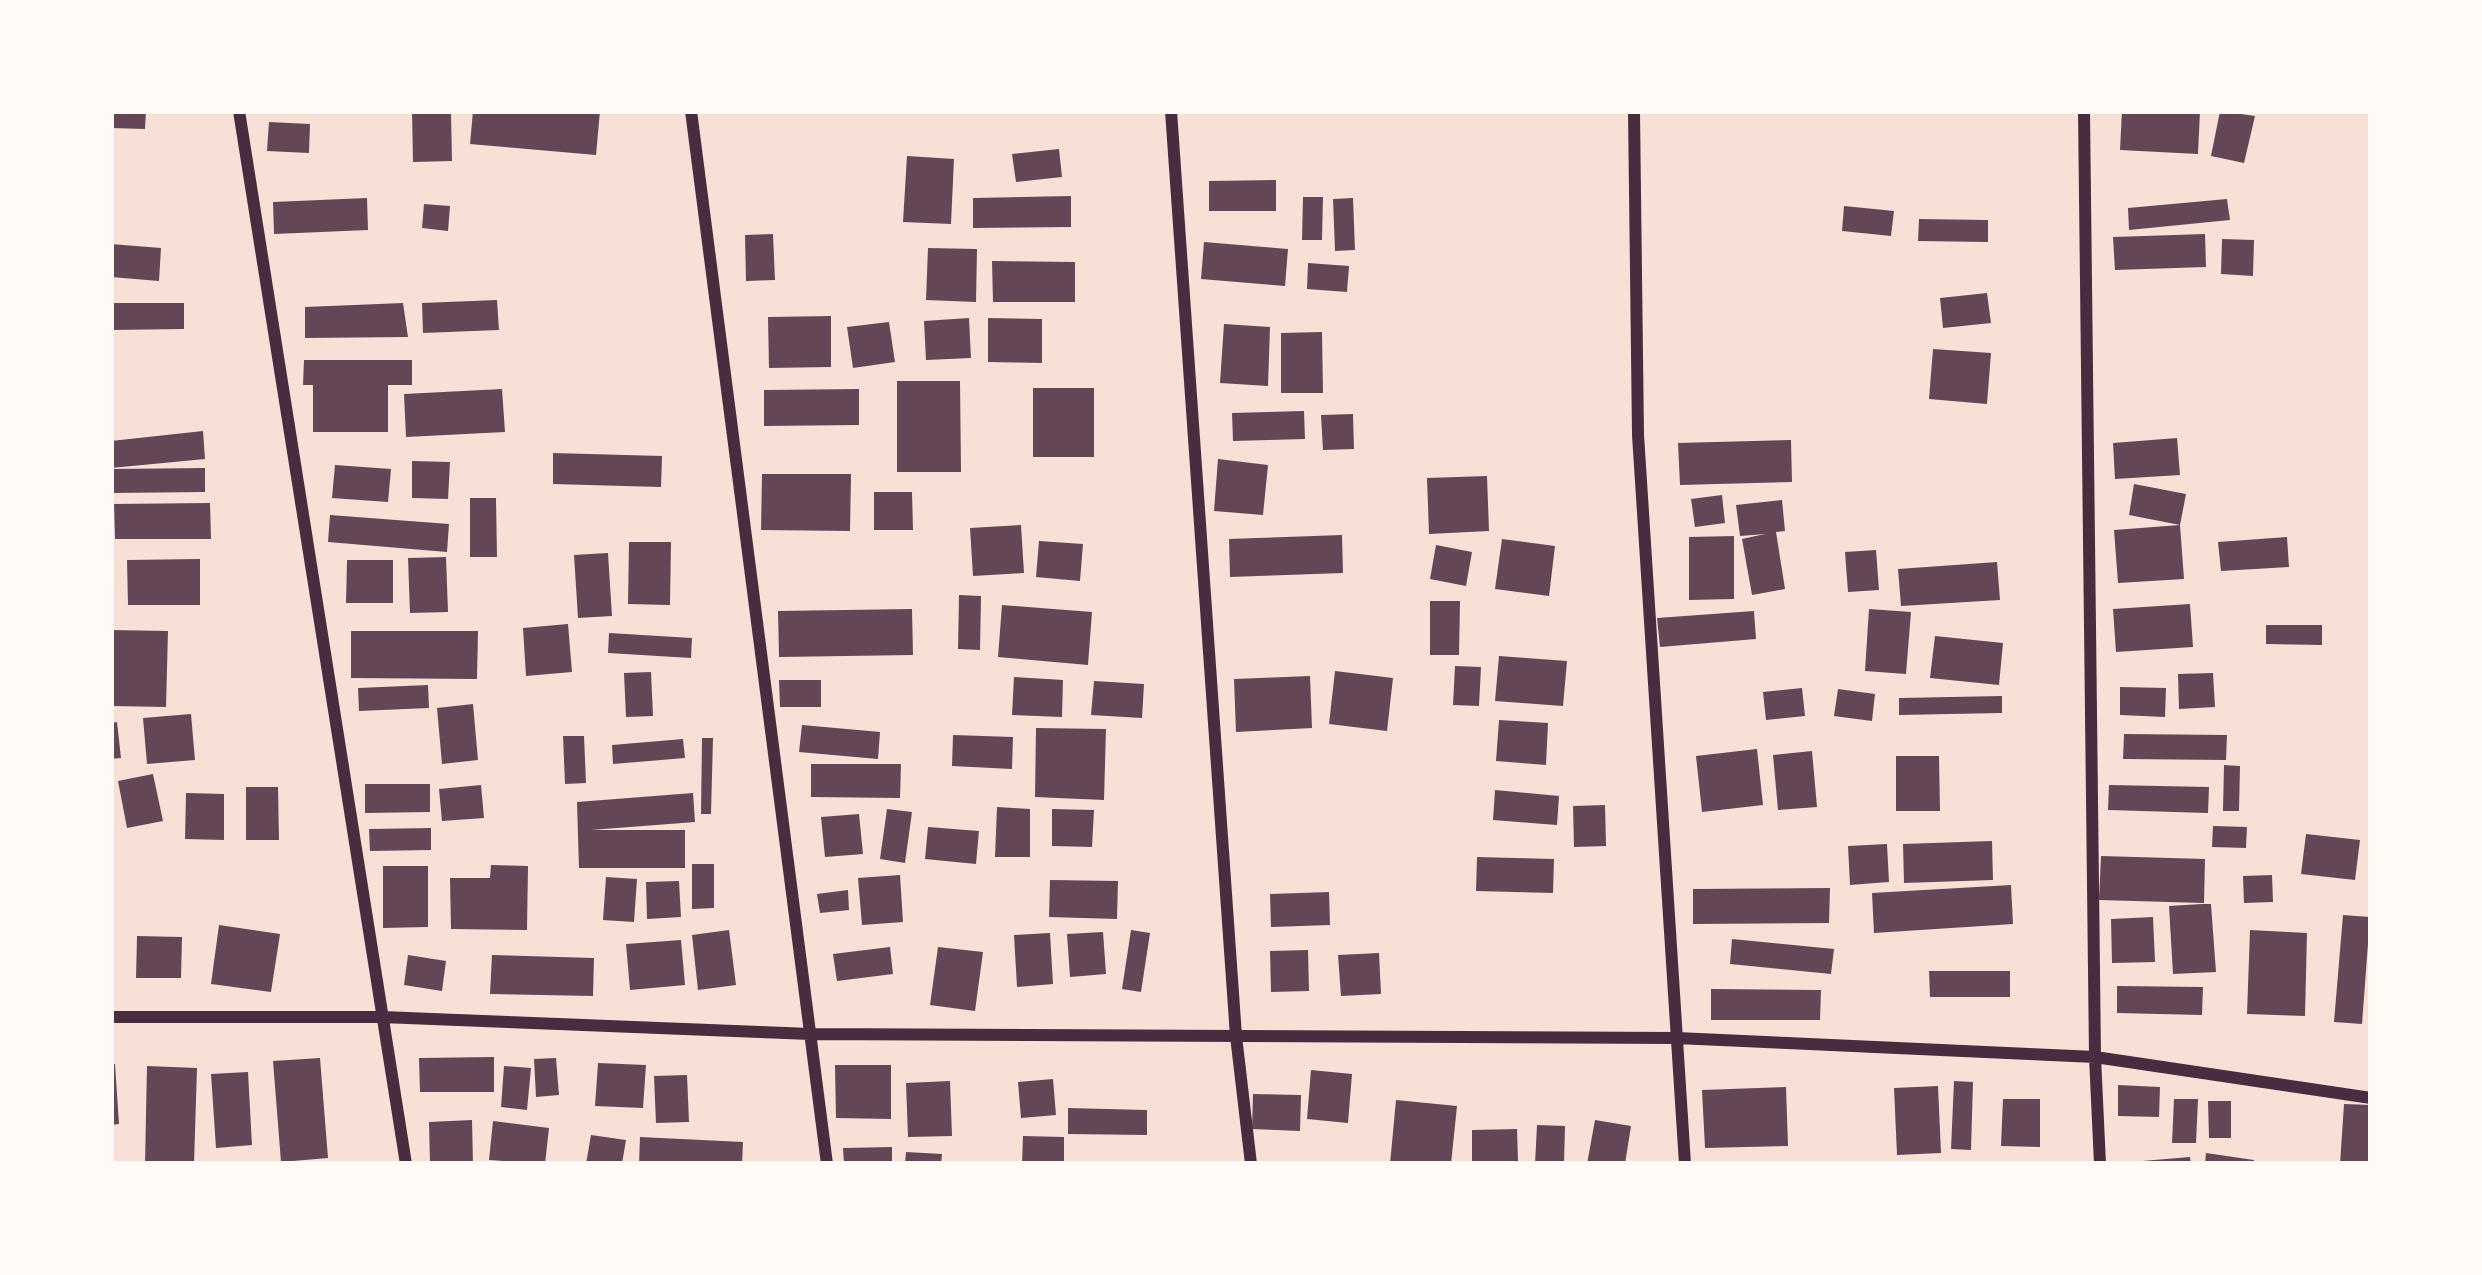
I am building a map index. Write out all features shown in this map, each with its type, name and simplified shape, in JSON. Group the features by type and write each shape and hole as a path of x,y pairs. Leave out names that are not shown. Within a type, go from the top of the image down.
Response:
{"street":[{"path":"239,111 406,1164"},
{"path":"692,111 827,1164"},
{"path":"1171,111 1236,1036 1251,1164"},
{"path":"1634,111 1638,435 1685,1164"},
{"path":"2084,111 2100,1164"},
{"path":"111,1017 382,1017 810,1034 1677,1038 2095,1058 2371,1098"}],"building":[{"path":"111,111 146,111 145,129 111,128"},
{"path":"412,111 451,111 452,161 413,162"},
{"path":"473,111 600,111 596,155 470,144"},
{"path":"2122,111 2200,111 2198,154 2120,150"},
{"path":"2220,111 2255,116 2244,163 2211,156"},
{"path":"269,122 310,124 309,153 267,151"},
{"path":"1059,149 1062,177 1016,182 1012,154"},
{"path":"907,156 954,159 951,224 903,222"},
{"path":"1276,180 1276,211 1209,211 1209,181"},
{"path":"1071,196 1071,227 973,228 973,198"},
{"path":"1303,197 1323,197 1322,240 1302,240"},
{"path":"367,198 368,230 274,234 273,202"},
{"path":"1353,198 1355,250 1335,251 1333,199"},
{"path":"2227,199 2230,220 2129,230 2128,208"},
{"path":"424,204 450,206 448,231 422,228"},
{"path":"1844,206 1894,211 1891,236 1842,231"},
{"path":"1919,219 1988,220 1988,242 1918,241"},
{"path":"773,234 775,280 746,281 745,235"},
{"path":"2205,234 2206,267 2115,270 2113,237"},
{"path":"2222,239 2254,240 2253,276 2221,274"},
{"path":"1204,242 1288,249 1285,286 1201,279"},
{"path":"111,244 161,248 159,281 111,277"},
{"path":"928,248 977,249 976,302 926,300"},
{"path":"992,261 1075,262 1075,302 993,302"},
{"path":"1308,263 1349,266 1347,292 1307,289"},
{"path":"1987,293 1991,323 1943,328 1940,298"},
{"path":"497,300 499,330 423,333 422,303"},
{"path":"111,303 184,303 184,329 111,330"},
{"path":"403,303 408,337 305,338 305,307"},
{"path":"831,316 831,367 769,368 768,317"},
{"path":"969,318 971,358 926,360 924,321"},
{"path":"988,318 1042,319 1042,363 988,362"},
{"path":"889,322 895,362 853,368 847,327"},
{"path":"1224,324 1270,327 1268,386 1220,383"},
{"path":"1322,332 1323,393 1281,393 1281,333"},
{"path":"1933,349 1991,353 1987,404 1929,399"},
{"path":"304,360 412,360 412,385 388,385 388,432 313,432 313,385 303,385"},
{"path":"897,381 960,381 961,472 897,472"},
{"path":"1033,388 1094,388 1094,457 1033,457"},
{"path":"502,389 505,432 406,437 404,394"},
{"path":"859,389 859,425 764,426 764,390"},
{"path":"1304,411 1305,439 1233,441 1232,413"},
{"path":"1353,414 1354,449 1323,450 1321,415"},
{"path":"203,431 205,459 111,468 111,441"},
{"path":"2177,438 2180,475 2115,479 2113,443"},
{"path":"1791,440 1792,482 1680,485 1678,443"},
{"path":"553,453 662,456 661,487 553,484"},
{"path":"1218,459 1268,465 1263,515 1214,511"},
{"path":"412,461 450,462 448,499 412,498"},
{"path":"335,465 391,469 388,502 332,498"},
{"path":"205,468 205,492 111,493 111,469"},
{"path":"762,474 851,474 850,531 761,530"},
{"path":"1487,476 1489,531 1429,534 1427,478"},
{"path":"2134,484 2186,494 2180,525 2129,515"},
{"path":"874,492 912,492 913,530 874,530"},
{"path":"1722,495 1725,523 1695,527 1691,499"},
{"path":"470,498 496,498 497,557 470,557"},
{"path":"1782,500 1785,531 1776,532 1785,589 1752,595 1742,539 1765,534 1740,536 1736,505"},
{"path":"210,503 211,539 115,539 114,504"},
{"path":"330,515 449,524 447,552 328,542"},
{"path":"1021,525 1024,573 973,576 970,528"},
{"path":"2180,525 2184,579 2118,583 2114,530"},
{"path":"1342,535 1343,573 1230,577 1229,539"},
{"path":"1734,536 1734,599 1689,600 1689,537"},
{"path":"2287,537 2289,567 2221,571 2218,542"},
{"path":"1502,539 1555,546 1549,596 1495,589"},
{"path":"1039,541 1083,544 1080,581 1036,577"},
{"path":"629,542 671,542 670,605 628,604"},
{"path":"1436,545 1472,552 1466,586 1430,579"},
{"path":"1876,550 1879,590 1848,592 1845,552"},
{"path":"608,553 612,616 578,618 574,555"},
{"path":"446,557 448,612 410,613 408,558"},
{"path":"200,559 200,605 128,605 127,560"},
{"path":"347,560 393,560 393,603 346,603"},
{"path":"1997,562 2000,600 1901,606 1898,569"},
{"path":"959,595 981,596 980,650 958,649"},
{"path":"1430,601 1460,601 1459,655 1430,655"},
{"path":"2190,604 2193,647 2116,652 2113,609"},
{"path":"1002,605 1092,612 1088,665 998,657"},
{"path":"912,609 913,655 779,657 778,611"},
{"path":"1869,609 1911,612 1906,674 1865,671"},
{"path":"1754,611 1756,639 1660,647 1657,618"},
{"path":"568,624 572,672 526,676 523,628"},
{"path":"2266,625 2322,625 2322,645 2266,644"},
{"path":"111,630 168,631 166,707 111,706"},
{"path":"351,631 478,631 477,679 351,678"},
{"path":"609,633 692,638 691,658 608,653"},
{"path":"1935,636 2003,643 1999,685 1930,678"},
{"path":"1499,656 1567,661 1563,706 1495,701"},
{"path":"1455,666 1481,667 1479,706 1453,705"},
{"path":"1335,671 1393,678 1387,731 1329,724"},
{"path":"651,672 653,716 626,717 624,673"},
{"path":"2213,673 2215,707 2179,709 2178,674"},
{"path":"1310,676 1312,728 1236,732 1234,679"},
{"path":"1014,677 1063,680 1062,717 1012,715"},
{"path":"779,680 821,680 821,707 780,707"},
{"path":"1094,681 1144,684 1142,718 1091,715"},
{"path":"428,685 429,708 359,711 358,688"},
{"path":"2120,687 2166,688 2165,717 2120,715"},
{"path":"1802,688 1805,716 1766,720 1763,692"},
{"path":"1838,689 1875,694 1872,721 1834,716"},
{"path":"2002,696 2002,713 1899,715 1899,698"},
{"path":"473,704 478,760 442,764 437,708"},
{"path":"191,714 195,760 147,764 143,718"},
{"path":"1499,720 1548,723 1546,765 1496,761"},
{"path":"117,722 121,758 111,759 111,723"},
{"path":"802,725 880,732 878,759 799,752"},
{"path":"1036,728 1106,729 1104,800 1035,797"},
{"path":"2124,734 2227,735 2226,760 2123,759"},
{"path":"953,735 1013,737 1012,769 952,766"},
{"path":"563,736 584,736 586,783 565,784"},
{"path":"702,738 713,738 711,814 701,814"},
{"path":"683,739 685,758 613,764 612,745"},
{"path":"1757,749 1763,805 1702,812 1696,756"},
{"path":"1812,751 1817,807 1778,810 1773,755"},
{"path":"1896,756 1939,756 1940,811 1896,811"},
{"path":"811,764 901,764 900,798 811,797"},
{"path":"2224,765 2240,766 2239,811 2223,811"},
{"path":"153,774 163,821 127,828 118,781"},
{"path":"365,784 430,784 430,812 365,813"},
{"path":"481,785 484,818 442,821 439,789"},
{"path":"2109,785 2209,787 2208,813 2108,810"},
{"path":"246,787 278,787 279,840 246,840"},
{"path":"1495,790 1559,796 1557,825 1493,820"},
{"path":"186,793 224,794 224,840 185,839"},
{"path":"693,793 695,822 591,830 685,830 685,868 579,868 577,802"},
{"path":"1605,805 1606,846 1574,847 1573,806"},
{"path":"997,807 1030,809 1030,857 995,857"},
{"path":"887,809 912,812 905,863 880,859"},
{"path":"1052,809 1094,810 1092,847 1052,846"},
{"path":"859,814 863,854 825,857 821,817"},
{"path":"2213,826 2247,827 2246,848 2212,847"},
{"path":"928,827 979,831 976,864 925,859"},
{"path":"431,828 431,850 370,851 369,829"},
{"path":"2306,834 2360,840 2355,880 2301,874"},
{"path":"1992,841 1993,880 1904,883 1903,844"},
{"path":"1887,844 1889,882 1850,885 1848,846"},
{"path":"2101,856 2205,859 2204,903 2099,900"},
{"path":"1477,857 1554,859 1553,893 1476,891"},
{"path":"692,864 714,864 714,908 692,909"},
{"path":"491,865 528,866 527,930 451,929 450,878 490,878"},
{"path":"383,866 428,866 428,927 383,928"},
{"path":"900,875 903,922 862,925 858,878"},
{"path":"2272,875 2273,902 2244,903 2243,876"},
{"path":"606,877 637,879 634,922 603,920"},
{"path":"1050,880 1118,881 1117,919 1049,917"},
{"path":"679,881 681,917 647,919 646,882"},
{"path":"2011,885 2013,924 1874,933 1872,893"},
{"path":"1830,888 1829,923 1693,924 1693,889"},
{"path":"848,890 849,910 820,913 817,894"},
{"path":"1329,892 1330,925 1271,927 1270,894"},
{"path":"2211,904 2216,972 2173,974 2169,906"},
{"path":"2343,915 2370,917 2362,1024 2334,1022"},
{"path":"2153,917 2155,962 2112,963 2111,919"},
{"path":"219,925 280,934 271,992 211,984"},
{"path":"729,930 736,985 698,990 692,935"},
{"path":"1131,930 1150,933 1141,992 1122,989"},
{"path":"2250,930 2307,933 2305,1016 2247,1014"},
{"path":"1103,932 1106,974 1070,977 1067,934"},
{"path":"1050,933 1053,984 1017,987 1014,935"},
{"path":"137,936 182,937 181,978 136,978"},
{"path":"1732,939 1834,949 1831,974 1730,964"},
{"path":"681,940 685,985 630,990 626,944"},
{"path":"890,947 893,974 837,981 833,954"},
{"path":"938,947 983,952 975,1011 930,1005"},
{"path":"1308,950 1309,991 1271,992 1270,951"},
{"path":"1379,953 1381,994 1341,996 1338,955"},
{"path":"408,955 446,961 442,991 404,985"},
{"path":"492,955 594,958 593,996 490,994"},
{"path":"1929,971 2010,971 2010,997 1930,997"},
{"path":"2117,986 2203,987 2202,1015 2117,1013"},
{"path":"1711,989 1821,990 1820,1020 1711,1020"},
{"path":"494,1057 494,1092 420,1092 419,1058"},
{"path":"320,1058 328,1158 281,1162 273,1061"},
{"path":"556,1058 559,1095 536,1097 534,1059"},
{"path":"598,1063 646,1065 643,1108 595,1106"},
{"path":"111,1064 115,1064 119,1124 111,1125"},
{"path":"835,1065 891,1065 891,1119 836,1118"},
{"path":"147,1066 197,1068 194,1164 145,1164"},
{"path":"504,1066 531,1068 527,1110 501,1107"},
{"path":"1311,1070 1352,1074 1348,1123 1307,1119"},
{"path":"248,1072 252,1145 216,1148 211,1074"},
{"path":"687,1075 689,1122 656,1123 654,1076"},
{"path":"1053,1079 1056,1115 1021,1118 1018,1082"},
{"path":"950,1081 952,1136 908,1137 906,1083"},
{"path":"1954,1081 1973,1082 1971,1150 1951,1149"},
{"path":"2118,1085 2160,1087 2159,1117 2118,1116"},
{"path":"1938,1086 1941,1153 1897,1155 1894,1088"},
{"path":"1786,1087 1788,1146 1705,1148 1702,1090"},
{"path":"1253,1094 1301,1095 1300,1131 1252,1129"},
{"path":"2003,1099 2040,1099 2040,1147 2001,1146"},
{"path":"2174,1099 2198,1099 2196,1143 2172,1143"},
{"path":"1396,1100 1457,1106 1451,1164 1390,1164"},
{"path":"2208,1101 2231,1101 2231,1138 2209,1138"},
{"path":"2344,1104 2371,1105 2371,1164 2340,1164"},
{"path":"1068,1108 1147,1110 1147,1135 1068,1134"},
{"path":"472,1120 473,1164 430,1164 429,1122"},
{"path":"1595,1120 1631,1126 1625,1164 1587,1164"},
{"path":"493,1121 549,1128 545,1164 489,1160"},
{"path":"1537,1125 1565,1126 1564,1164 1535,1164"},
{"path":"1517,1129 1518,1161 1472,1161 1472,1130"},
{"path":"591,1135 626,1140 622,1164 586,1164"},
{"path":"1023,1136 1064,1137 1064,1164 1022,1164"},
{"path":"640,1137 743,1142 742,1164 639,1164"},
{"path":"892,1147 892,1164 844,1164 843,1148"},
{"path":"906,1152 942,1154 941,1164 905,1164"},
{"path":"2206,1153 2254,1160 2253,1164 2205,1164"},
{"path":"2190,1157 2191,1164 2142,1164 2142,1161"}]}
